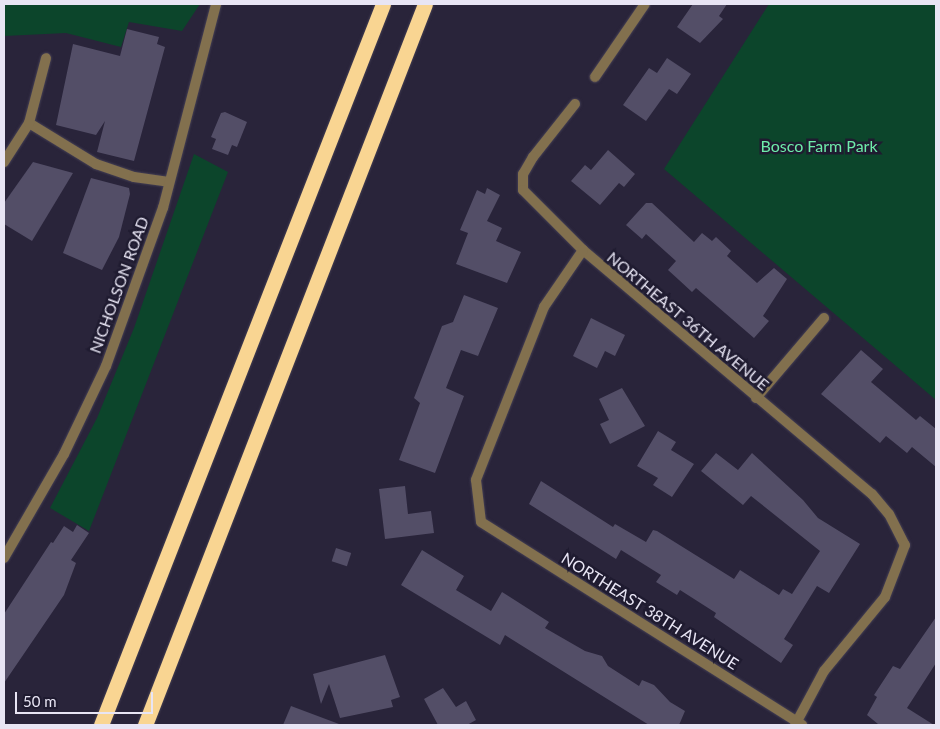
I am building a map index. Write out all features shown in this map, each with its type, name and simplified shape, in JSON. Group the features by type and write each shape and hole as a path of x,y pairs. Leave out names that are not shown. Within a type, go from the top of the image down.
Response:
{"highway":[{"path":"101,725 384,4"},
{"path":"145,725 425,4"}],"street":[{"name":"NICHOLSON ROAD","path":"4,558 64,454 106,366 169,182 216,4"},
{"path":"595,77 645,4"},
{"path":"4,162 29,123 46,58"},
{"name":"NORTHEAST 36TH AVENUE","path":"575,104 533,157 523,174 524,190 582,250 872,494 889,514 905,545 884,597 824,671 798,724"},
{"path":"29,123 96,164 134,177 169,182"},
{"name":"NORTHEAST 38TH AVENUE","path":"582,250 544,307 476,480 481,522 798,724"},
{"path":"756,398 824,318"}],"green space":[{"path":"4,4 200,4 182,31 129,22 121,47 66,33 4,36"},
{"name":"Bosco Farm Park","path":"769,4 936,4 936,400 664,169"},
{"path":"194,154 228,172 89,531 50,508 97,418 134,328"}],"building":[{"path":"693,4 727,4 719,16 723,19 700,43 677,27"},
{"path":"127,29 159,37 157,44 165,47 134,161 97,152 105,121 96,135 56,125 73,44 120,56"},
{"path":"667,58 691,74 677,94 669,89 646,121 623,105 649,68 657,73"},
{"path":"225,112 247,122 237,147 232,145 228,155 212,149 216,139 211,137 221,113"},
{"path":"608,150 635,174 624,187 619,183 600,205 571,181 585,165 591,170"},
{"path":"33,162 73,173 32,241 4,224 4,203"},
{"path":"91,178 129,188 130,194 119,237 102,270 63,253"},
{"path":"487,188 500,195 487,221 502,228 496,241 521,252 507,283 456,264 468,233 460,230 477,190 485,194"},
{"path":"646,203 652,203 694,242 702,233 712,241 716,237 731,251 727,256 757,283 774,268 787,279 763,316 769,321 754,338 696,288 692,292 668,270 676,261 646,234 642,239 626,225"},
{"path":"464,295 498,308 478,356 461,350 446,388 464,396 435,473 399,460 420,403 414,398 442,326 453,322"},
{"path":"591,318 625,335 615,356 605,351 597,368 573,356"},
{"path":"861,350 883,369 871,382 916,420 920,416 936,429 936,467 912,447 907,453 886,436 880,443 821,394"},
{"path":"622,388 645,426 610,444 600,424 609,420 599,399"},
{"path":"658,431 676,442 671,450 694,464 672,497 653,485 658,478 637,466"},
{"path":"716,453 738,470 752,453 803,500 818,518 860,544 829,593 817,586 784,639 793,645 781,663 714,617 716,613 680,590 677,595 656,582 661,575 621,550 616,559 529,504 541,481 613,527 615,524 646,542 653,530 657,531 734,579 740,570 779,595 783,589 792,594 820,551 751,496 743,505 701,471"},
{"path":"405,486 408,514 431,511 434,533 385,539 379,489"},
{"path":"77,525 89,533 71,560 76,563 64,595 4,683 4,614 51,542 53,543 64,526 73,532"},
{"path":"336,548 351,553 347,566 332,561"},
{"path":"422,550 464,576 456,590 491,611 502,592 549,622 545,628 585,651 602,656 608,666 639,686 642,680 654,685 670,702 685,711 679,725 649,725 505,635 500,645 401,585"},
{"path":"936,617 936,663 907,708 934,725 878,724 867,715 877,697 874,695 893,666 900,669"},
{"path":"385,655 400,697 391,700 393,707 340,718 329,684 321,704 313,674"},
{"path":"443,688 456,707 466,701 476,720 467,725 438,725 424,699"},
{"path":"291,706 339,724 339,725 283,725"}]}
